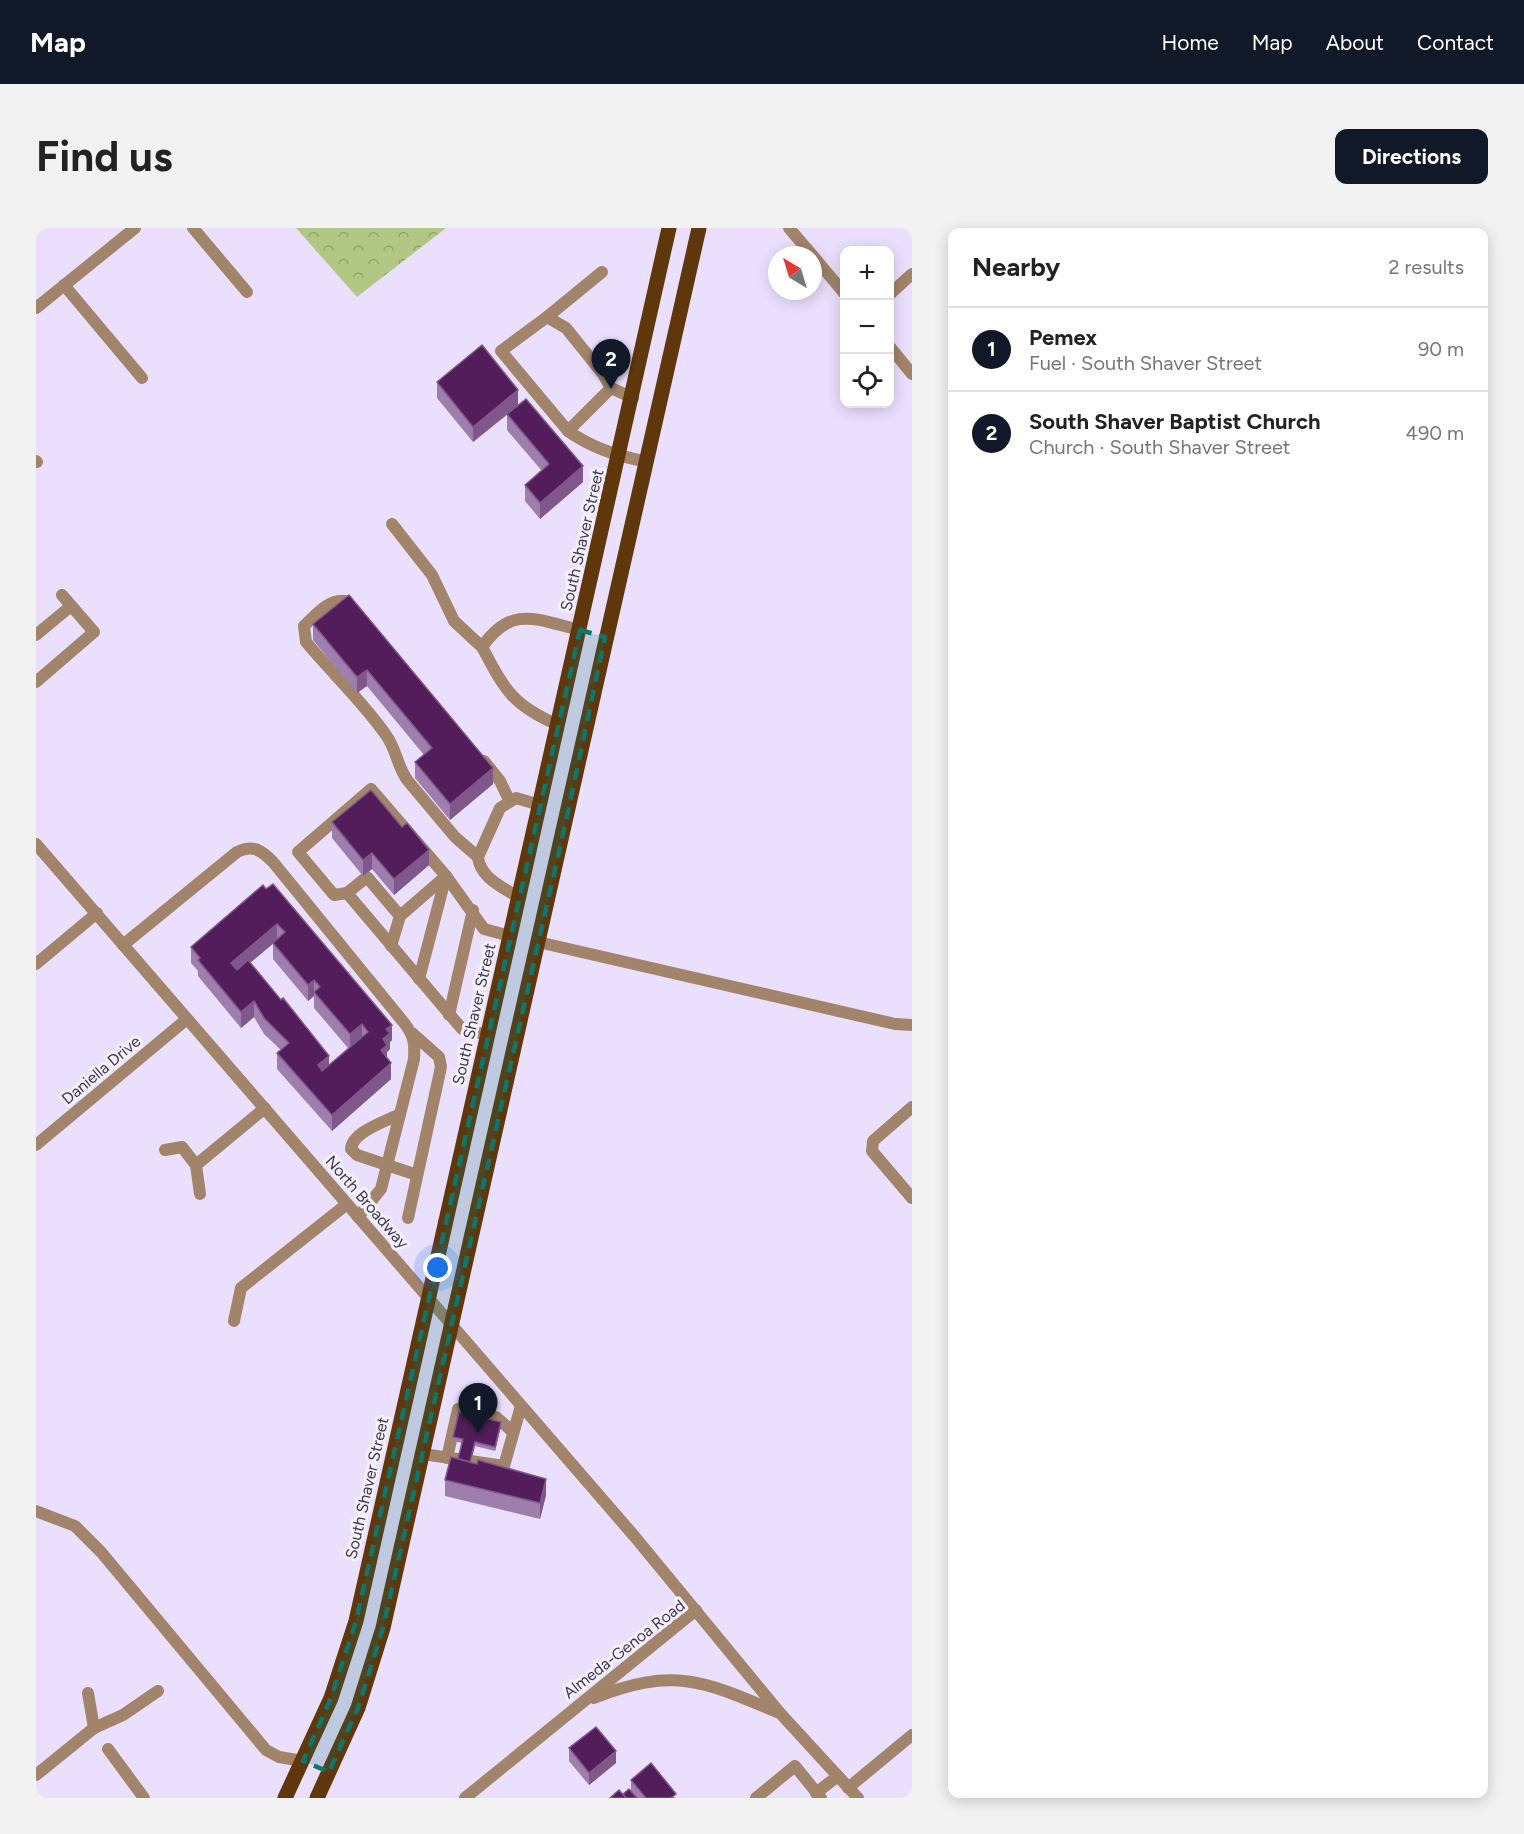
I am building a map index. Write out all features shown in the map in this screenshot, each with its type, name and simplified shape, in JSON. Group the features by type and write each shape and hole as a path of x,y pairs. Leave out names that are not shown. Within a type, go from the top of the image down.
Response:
{"main road":[{"name":"South Shaver Street","path":"285,1798 331,1698 356,1621 620,457 669,228"},
{"path":"317,1798 358,1708 383,1628 568,812 644,461 699,228"},
{"path":"580,630 605,637"},
{"path":"540,805 568,812"},
{"path":"510,936 538,942"},
{"path":"374,1544 401,1551"},
{"path":"303,1761 329,1772"}],"street":[{"path":"36,308 135,228"},
{"path":"193,228 247,292"},
{"path":"789,228 804,246"},
{"path":"822,268 840,288"},
{"path":"602,272 501,351 568,432 586,444 620,457 644,461"},
{"path":"894,290 912,274"},
{"path":"64,285 142,378"},
{"path":"547,317 566,328 603,374 611,388 633,398"},
{"path":"894,352 912,374"},
{"path":"568,432 611,388"},
{"path":"392,524 432,575 454,621 482,647 510,695 522,708 558,725"},
{"path":"36,682 94,632 62,596"},
{"path":"360,618 345,601 337,600 304,626 306,642 386,735 397,754 401,772 408,781 455,837 478,857"},
{"path":"38,631 71,606"},
{"path":"482,647 489,637 511,619 526,618 580,630"},
{"path":"473,748 500,781 509,800"},
{"path":"400,915 367,877 346,893 334,895 298,852 371,789 446,876 484,929 510,936"},
{"path":"519,898 488,878 479,866 478,857 500,808 509,800 516,798 540,805"},
{"name":"North Broadway","path":"36,844 696,1610"},
{"path":"123,945 237,852 248,847 256,848 273,862 412,1034 440,1057 441,1067 408,1218"},
{"path":"391,946 400,915 446,876"},
{"path":"419,979 446,876"},
{"path":"346,893 462,1029 488,1035"},
{"path":"449,1015 472,910"},
{"path":"36,964 97,913"},
{"path":"538,942 895,1024 912,1025"},
{"name":"Daniella Drive","path":"36,1145 187,1019"},
{"path":"358,1217 381,1189 414,1059 412,1034"},
{"path":"912,1107 873,1141 872,1151 912,1198"},
{"path":"196,1165 265,1108"},
{"path":"400,1114 361,1134 350,1146 352,1152 357,1155 417,1175"},
{"path":"165,1150 182,1147 196,1165 200,1194"},
{"path":"234,1321 241,1288 347,1204"},
{"path":"423,1454 504,1466 521,1406"},
{"path":"447,1458 458,1409 496,1418 513,1432"},
{"path":"36,1511 75,1526 101,1552 266,1750 279,1757 303,1761"},
{"name":"Almeda-Genoa Road","path":"465,1798 696,1610 780,1713 858,1798"},
{"path":"581,1703 628,1685 673,1679 716,1686 780,1713"},
{"path":"36,1775 94,1728 123,1715 158,1691"},
{"path":"88,1693 94,1728"},
{"path":"848,1788 912,1735"},
{"path":"108,1749 144,1798"},
{"path":"756,1798 795,1766 819,1795 838,1776"}],"highlighted area":[{"path":"580,630 605,637 568,812 383,1628 358,1708 329,1772 303,1761 331,1698 356,1621"}],"green space":[{"path":"296,228 446,228 357,297"}],"building":[{"path":"482,345 518,390 473,427 437,382"},
{"path":"526,399 583,466 540,503 525,485 549,464 507,414"},
{"path":"349,595 493,768 450,804 415,762 432,748 367,670 357,677 313,624"},
{"path":"371,790 402,827 407,823 429,850 394,879 372,853 363,860 332,822"},
{"path":"273,884 392,1025 386,1029 390,1033 383,1039 387,1045 381,1050 391,1063 332,1115 277,1053 289,1043 264,1018 254,1001 241,1012 198,960 200,958 191,947 263,885 266,889","holes":["277,924 285,932 273,943 308,985 314,980 320,987 314,992 350,1034 362,1024 368,1032 322,1071 318,1065 329,1056 283,998 281,1000 248,960 237,970 231,963"]},
{"path":"459,1412 501,1422 495,1447 475,1442 470,1462 458,1459 463,1439 453,1437"},
{"path":"451,1457 477,1464 478,1460 546,1479 540,1503 445,1480"},
{"path":"596,1727 616,1751 589,1773 569,1748"},
{"path":"651,1763 676,1794 671,1798 646,1798 631,1780"},
{"path":"629,1789 637,1798 626,1798 623,1794"},
{"path":"619,1790 626,1798 610,1798"}],"place":[{"name":"South Shaver Baptist Church","path":"611,389"},
{"name":"Pemex","path":"478,1433"}]}
